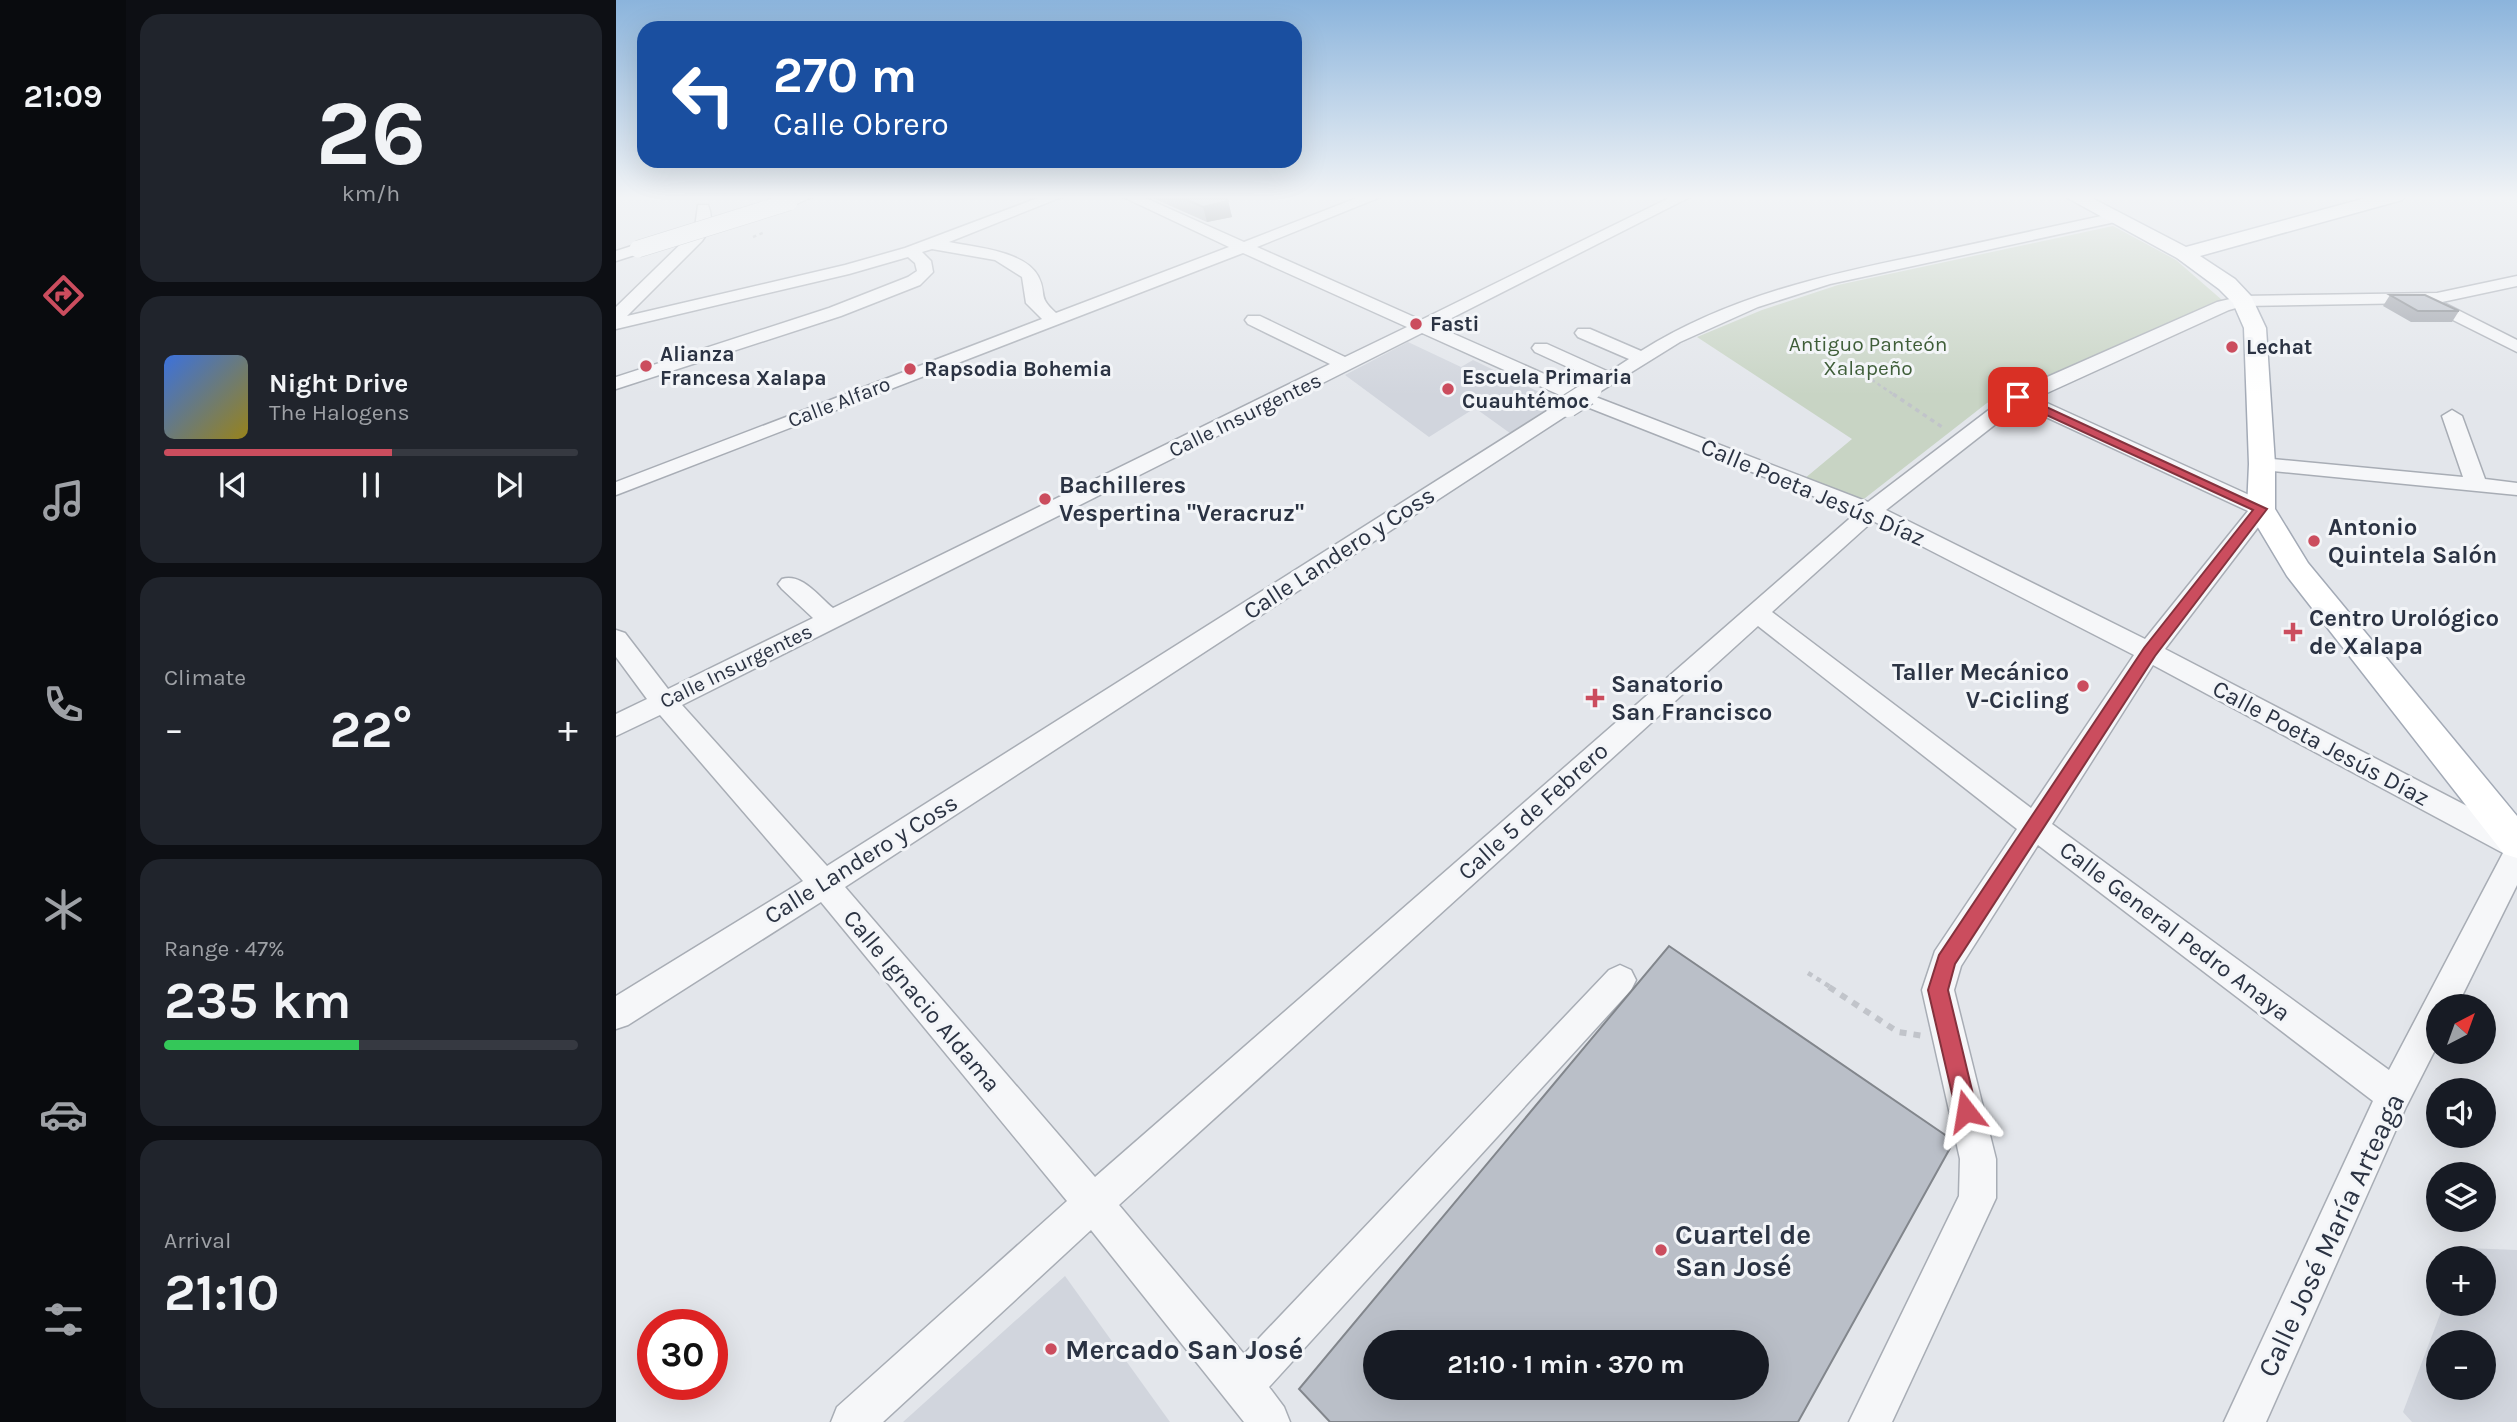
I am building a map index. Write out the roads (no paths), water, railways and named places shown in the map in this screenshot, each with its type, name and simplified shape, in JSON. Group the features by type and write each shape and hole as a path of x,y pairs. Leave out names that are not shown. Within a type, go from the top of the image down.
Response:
{"main road":[{"path":"2197,262 2227,284 2243,301 2255,328 2262,464 2261,509 2297,569 2517,844"}],"street":[{"path":"616,317 671,262"},
{"path":"616,324 872,262"},
{"path":"616,383 835,312 914,281 925,272 923,262"},
{"path":"1009,262 1029,274 1035,303 1054,321"},
{"name":"Calle Alfaro","path":"616,489 1204,262"},
{"name":"Calle Poeta Jesús Díaz","path":"1278,262 1589,401 1871,511 2517,844"},
{"name":"Calle Insurgentes","path":"616,726 1550,262"},
{"name":"Calle Landero y Coss","path":"616,1014 824,884 1690,329 1752,303 1826,280 1908,262"},
{"name":"Calle 5 de Febrero","path":"852,1422 1093,1203 1756,612 1871,511 1960,439 2018,397 2223,306 2243,301 2421,298 2459,295 2517,281"},
{"path":"2497,286 2517,294"},
{"path":"2421,298 2517,347"},
{"path":"1254,320 1346,365"},
{"path":"1584,333 1643,358"},
{"path":"1541,348 1610,379"},
{"path":"1870,1422 1977,1198 1978,1159 1938,990 1946,961 2149,652 2261,509 2018,397"},
{"path":"2452,416 2476,485"},
{"path":"2262,464 2517,489"},
{"path":"790,584 831,620"},
{"name":"Calle General Pedro Anaya","path":"1756,612 2035,827 2394,1095"},
{"name":"Calle Ignacio Aldama","path":"616,639 663,701 824,884 1093,1203"},
{"name":"Calle José María Arteaga","path":"2446,994 2517,855"},
{"path":"1243,1385 1620,980"},
{"name":"Calle José María Arteaga","path":"2245,1422 2394,1095 2426,1033"},
{"path":"1093,1203 1243,1385 1269,1422"}],"place":[{"name":"Fasti","path":"1416,324"},
{"name":"Lechat","path":"2232,347"},
{"name":"Alianza Francesa Xalapa","path":"646,366"},
{"name":"Rapsodia Bohemia","path":"910,369"},
{"name":"Escuela Primaria Cuauhtémoc","path":"1448,389"},
{"name":"Bachilleres Vespertina \"Veracruz\"","path":"1045,499"},
{"name":"Antonio Quintela Salón","path":"2314,541"},
{"name":"Centro Urológico de Xalapa","path":"2293,632"},
{"name":"Taller Mecánico V-Cicling","path":"2083,686"},
{"name":"Sanatorio San Francisco","path":"1595,698"},
{"name":"Cuartel de San José","path":"1661,1250"},
{"name":"Mercado San José","path":"1051,1349"}],"park label":[{"name":"Antiguo Panteón Xalapeño","path":"1868,356"}]}
